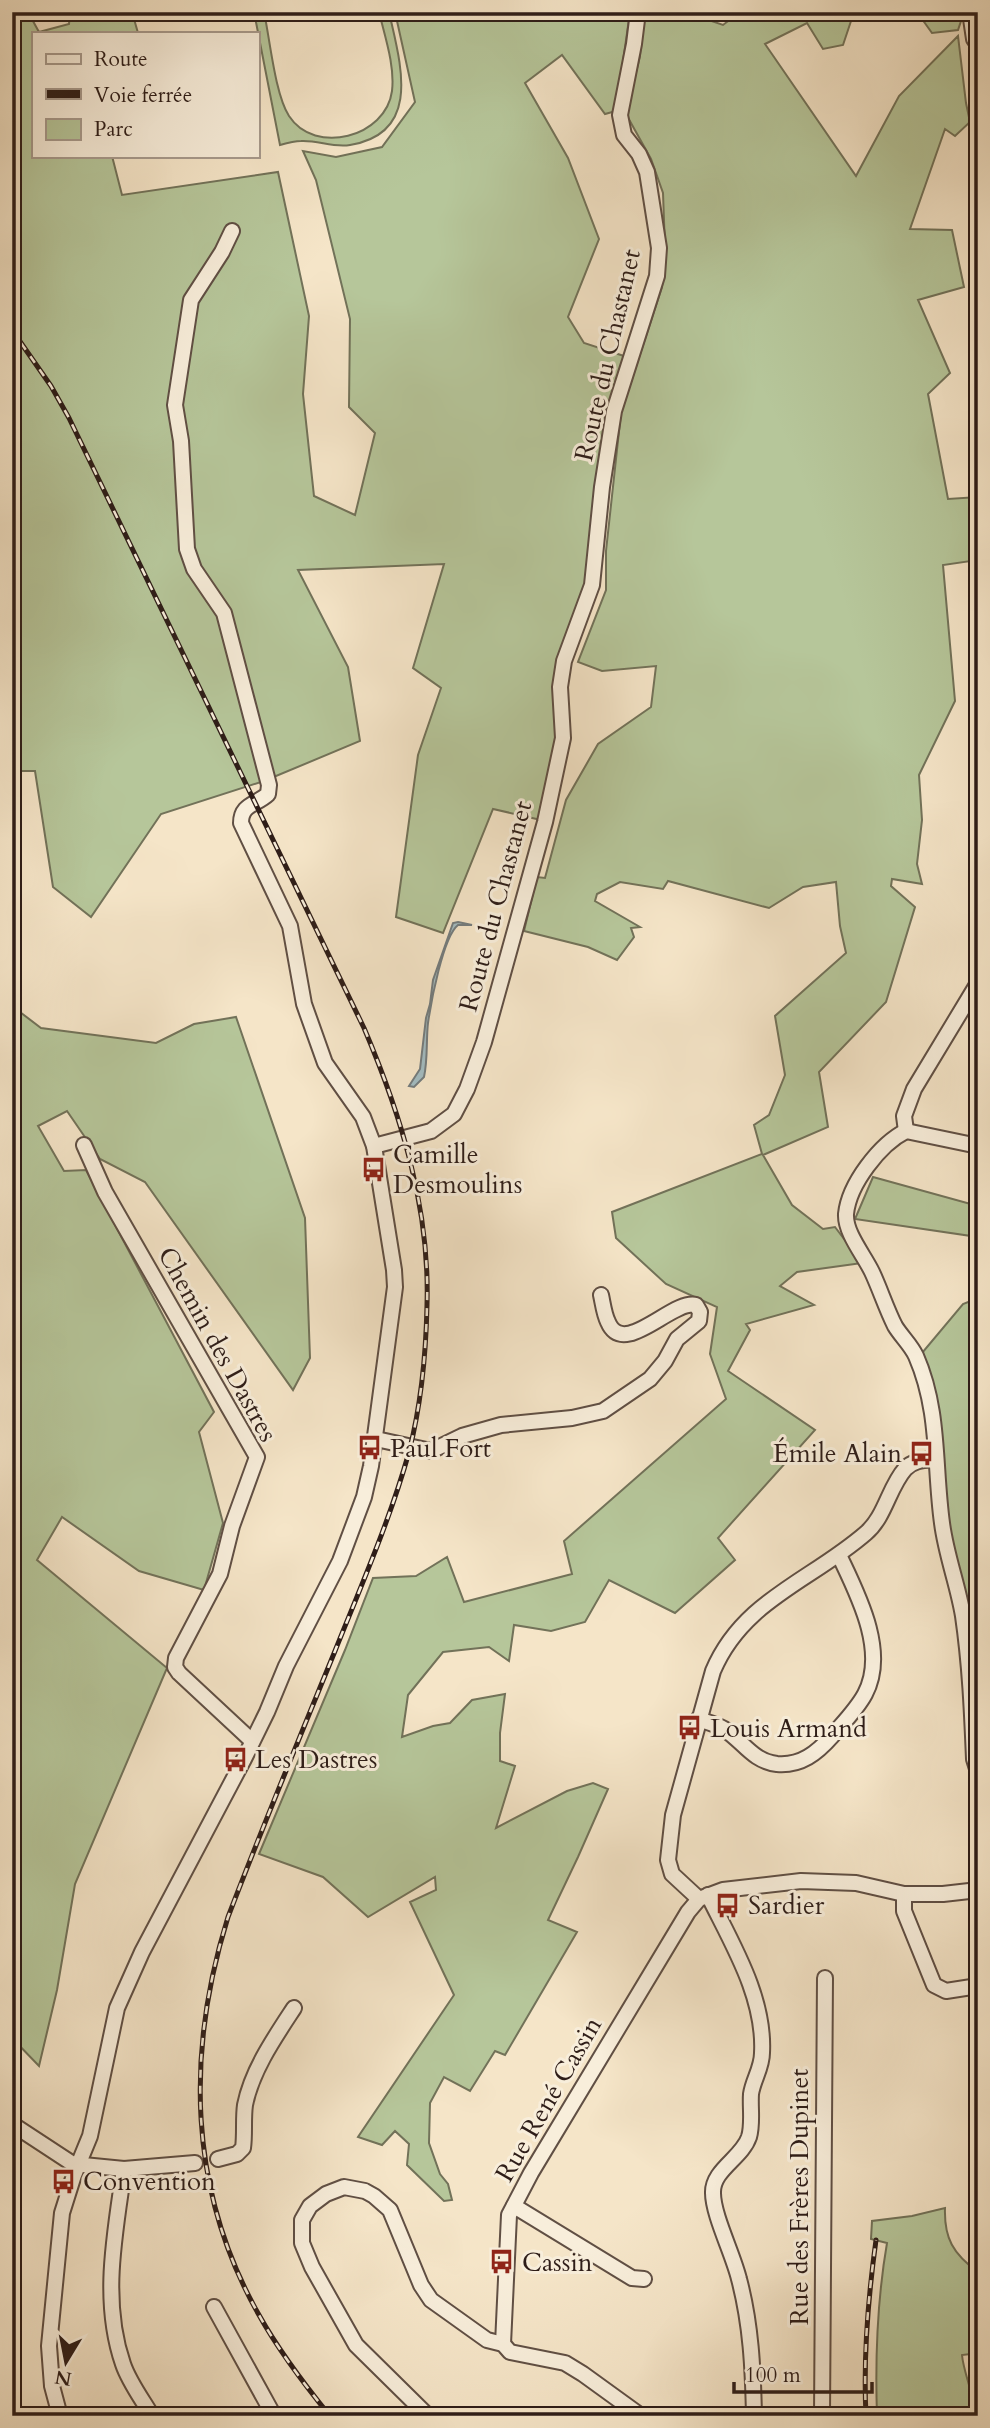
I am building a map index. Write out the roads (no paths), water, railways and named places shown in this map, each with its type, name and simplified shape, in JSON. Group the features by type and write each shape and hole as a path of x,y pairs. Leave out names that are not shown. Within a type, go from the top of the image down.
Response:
{"street":[{"name":"Route du Chastanet","path":"374,1146 430,1131 454,1114 467,1089 484,1042 545,822 563,738 559,687 564,661 592,585 602,487 614,411 657,276 659,248 648,172 639,154 624,135 620,115 638,12"},
{"path":"970,12 974,39 978,45"},
{"path":"60,2416 52,2386 49,2346 62,2213 90,2136 117,2008 172,1893 252,1741 286,1666 340,1561 364,1497 376,1439 395,1287 374,1146 363,1117 325,1063 304,1004 290,926 241,822 245,807 268,794 269,785 223,613 194,569 187,549 181,441 175,405 191,300 222,252 232,231"},
{"path":"906,1131 904,1116 914,1089 978,983"},
{"path":"978,1146 906,1131 895,1136 867,1166 850,1198 846,1216 851,1233 872,1272 896,1327 915,1354 929,1392 933,1411 942,1525 962,1614 970,1670 974,1759 978,1772"},
{"name":"Chemin des Dastres","path":"84,1145 105,1192 257,1457 232,1526 220,1574 176,1658 179,1673 252,1741"},
{"path":"376,1439 430,1451 462,1436 501,1425 572,1418 603,1411 650,1379 677,1339 699,1321 700,1312 696,1305 688,1303 674,1308 652,1325 624,1334 613,1330 608,1322 601,1295"},
{"path":"754,2416 752,2340 740,2280 713,2202 712,2189 717,2177 743,2150 750,2135 752,2092 762,2055 761,2019 750,1986 703,1897 672,1874 668,1860 673,1815 698,1719 722,1649 755,1610 839,1555 870,1530 906,1468 917,1461 935,1459"},
{"path":"698,1719 723,1728 748,1752 761,1760 776,1764 792,1763 805,1759 820,1749 858,1706 867,1691 872,1668 872,1643 863,1607 839,1555"},
{"path":"703,1897 723,1890 801,1881 856,1883 904,1894 943,1894 978,1890"},
{"path":"904,1894 904,1911 934,1985 946,1991 978,1986"},
{"name":"Rue René Cassin","path":"503,2344 509,2215 545,2149 688,1912 703,1897"},
{"name":"Rue des Frères Dupinet","path":"822,2416 825,1978"},
{"path":"218,2159 237,2154 243,2148 245,2106 251,2084 274,2039 294,2008"},
{"path":"12,2124 73,2164 124,2169 195,2163"},
{"path":"124,2169 111,2256 113,2325 123,2364 152,2416"},
{"path":"428,2416 356,2345 302,2243 302,2220 310,2206 326,2194 344,2187 365,2191 390,2210 421,2285 431,2300 487,2340 503,2344 510,2352 565,2363 641,2416"},
{"path":"514,2206 632,2278 644,2279"},
{"path":"214,2307 274,2416"}],"water":[{"path":"453,923 472,925 458,925 447,942 438,971 427,1029 424,1077 414,1087 409,1086 420,1069 433,980"}],"railway":[{"path":"12,330 51,386 69,418 364,1028 401,1128 424,1233 427,1269 425,1342 420,1398 409,1452 375,1553 228,1917 214,1968 205,2019 201,2069 201,2120 207,2170 218,2219 236,2268 275,2341 330,2416"},
{"path":"866,2416 867,2327 876,2240"}],"place":[{"name":"Camille Desmoulins","path":"373,1169"},
{"name":"Paul Fort","path":"370,1448"},
{"name":"Émile Alain","path":"922,1453"},
{"name":"Louis Armand","path":"690,1728"},
{"name":"Les Dastres","path":"235,1759"},
{"name":"Sardier","path":"728,1905"},
{"name":"Convention","path":"63,2181"},
{"name":"Cassin","path":"502,2262"}]}
